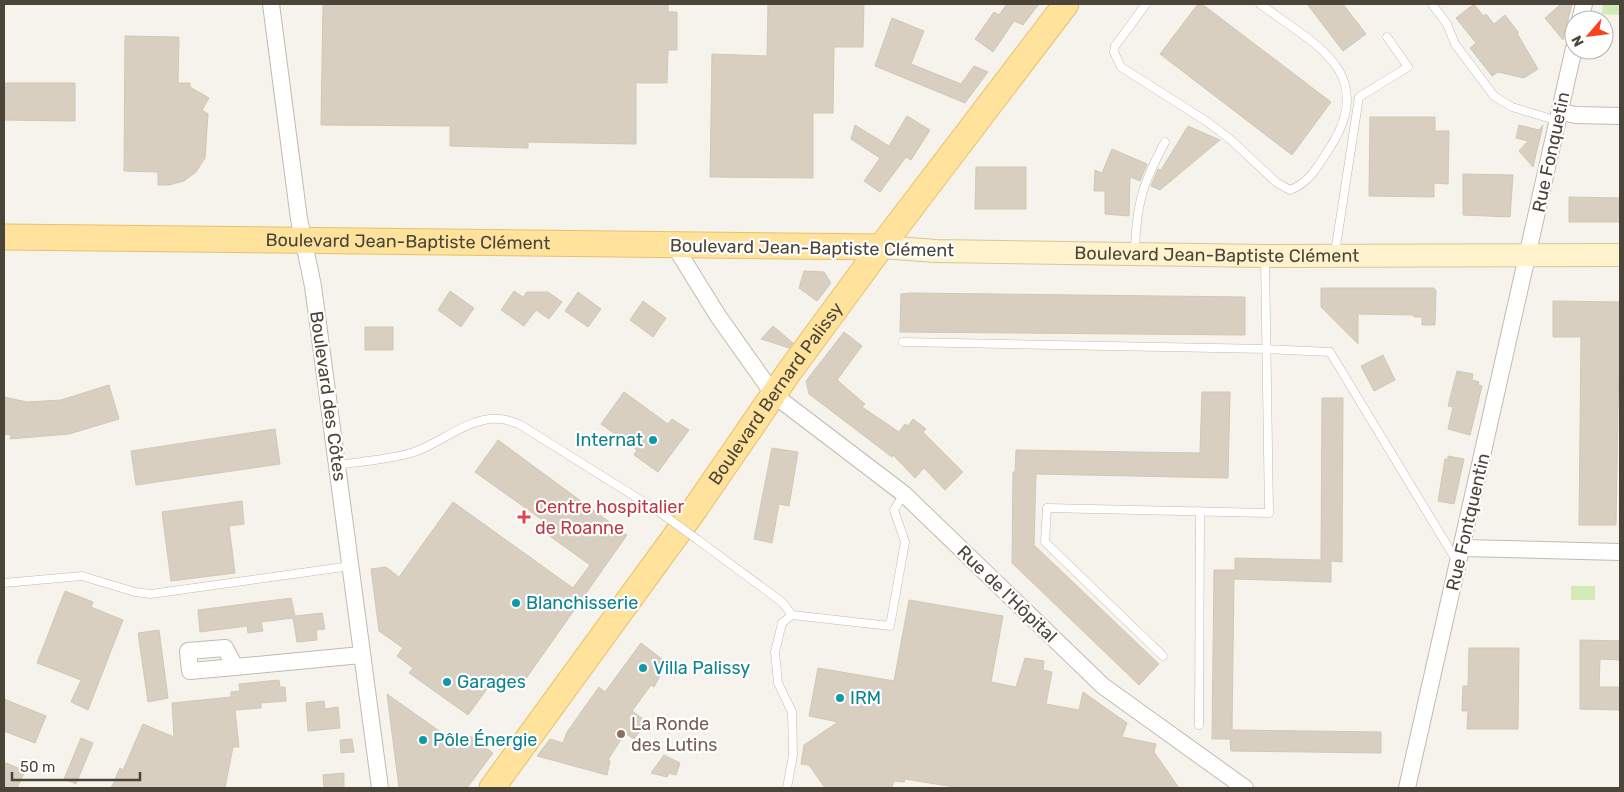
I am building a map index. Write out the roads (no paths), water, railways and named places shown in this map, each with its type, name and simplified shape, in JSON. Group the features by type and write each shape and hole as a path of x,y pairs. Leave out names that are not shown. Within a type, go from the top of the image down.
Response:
{"main road":[{"name":"Boulevard Bernard Palissy","path":"492,788 690,516 881,246 1066,4"},
{"name":"Boulevard Jean-Baptiste Clément","path":"4,237 305,242 881,246"}],"street":[{"name":"Boulevard des Côtes","path":"271,4 299,219 314,286 361,655 380,788"},
{"name":"Rue Fonquetin","path":"1528,256 1571,60"},
{"path":"1559,117 1576,115 1620,116"},
{"name":"Rue de l'Hôpital","path":"674,245 718,316 774,395 904,494 1103,686 1245,788"},
{"name":"Boulevard Jean-Baptiste Clément","path":"881,246 936,251 1265,256 1620,256"},
{"name":"Rue Fontquentin","path":"1407,788 1528,256"},
{"path":"1460,556 1620,552"},
{"path":"235,667 361,655"}],"lane":[{"path":"1146,4 1115,46 1114,52 1121,67 1206,121 1230,139 1277,184 1290,190 1301,186 1312,176 1337,136 1347,101 1348,88 1338,66 1327,54 1260,4"},
{"path":"1432,4 1447,24 1455,44 1494,96 1512,107 1559,117"},
{"path":"1335,255 1359,97 1408,67 1387,37"},
{"path":"1135,253 1136,222 1143,187 1166,142"},
{"path":"1163,656 1045,542 1047,508 1269,513 1265,256"},
{"path":"903,342 1267,349 1330,352 1460,556"},
{"path":"337,464 412,453 435,444 472,424 486,420 500,419 519,424 658,511 782,602 792,615"},
{"path":"787,788 793,755 792,712 778,683 775,652 782,623 792,615 890,626 905,542 894,510 904,494"},
{"path":"1199,725 1200,511"},
{"path":"4,583 82,576 135,592 151,594 351,566"},
{"path":"1407,788 1415,788"}],"place":[{"name":"Internat","path":"653,440"},
{"name":"Centre hospitalier de Roanne","path":"524,517"},
{"name":"Blanchisserie","path":"516,603"},
{"name":"Villa Palissy","path":"643,668"},
{"name":"Garages","path":"447,682"},
{"name":"IRM","path":"840,698"},
{"name":"La Ronde des Lutins","path":"621,734"},
{"name":"Pôle Énergie","path":"423,740"}]}
